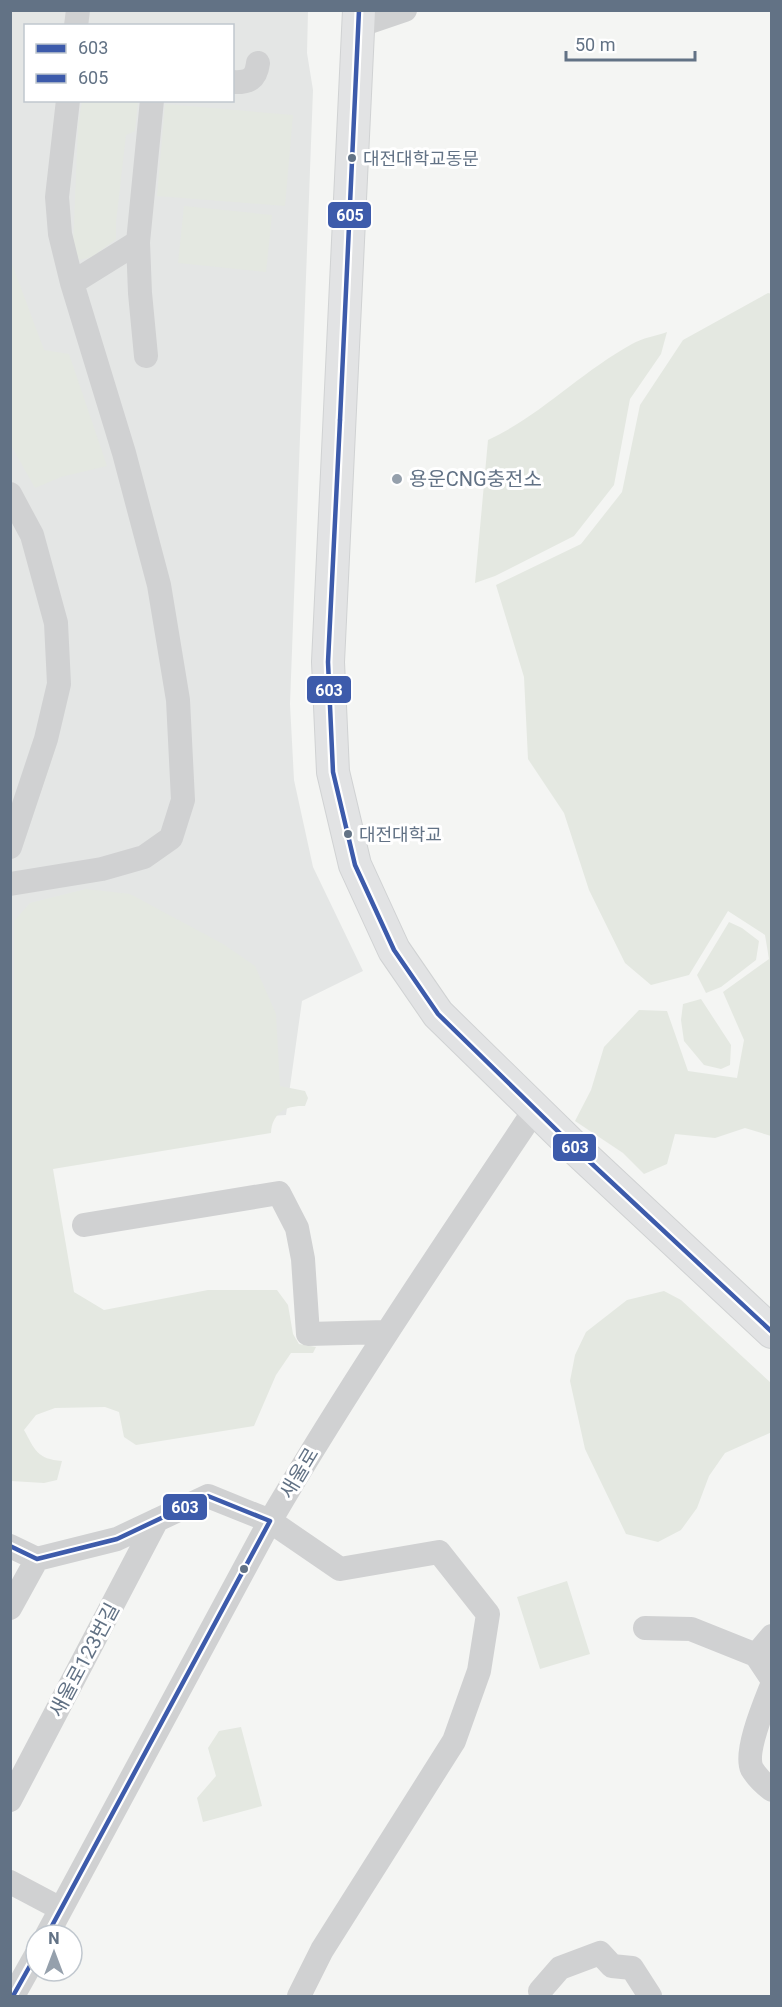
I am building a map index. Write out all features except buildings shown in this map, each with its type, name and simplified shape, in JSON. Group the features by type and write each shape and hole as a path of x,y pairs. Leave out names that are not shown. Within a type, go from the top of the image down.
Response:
{"main road":[{"path":"359,18 328,662 333,772 355,865 394,950 438,1014 584,1157 771,1332"}],"street":[{"path":"359,18 405,10"},
{"path":"234,82 250,80 256,73 258,63"},
{"path":"10,884 102,869 144,857 171,837 183,800 178,700 159,585 124,453 72,283 60,234 57,197 68,102"},
{"path":"147,356 140,293 138,242 152,102"},
{"path":"72,283 138,242"},
{"path":"10,494 32,535 56,623 59,684 46,739 10,847"},
{"name":"새울로","path":"53,1923 270,1521 386,1332 536,1108"},
{"path":"84,1225 279,1193 297,1228 303,1259 308,1334 386,1332"},
{"path":"10,1546 37,1559 117,1539 208,1496 270,1521 340,1569 439,1552 488,1614 479,1671 454,1742 322,1950 299,1996"},
{"name":"새울로123번길","path":"10,1800 157,1520"},
{"path":"10,1608 37,1559"},
{"path":"645,1628 691,1629 756,1655 771,1678"},
{"path":"756,1655 771,1636"},
{"path":"771,1685 750,1754 751,1767 771,1790"},
{"path":"10,1882 60,1909"},
{"path":"540,1991 560,1968 600,1953 612,1966 632,1968 650,1996"},
{"path":"13,1996 24,1976"}],"shaded area":[{"name":"대전대학교","path":"11,11 308,11 307,53 313,90 290,704 294,780 313,867 363,971 302,1001 286,1115 85,1129 11,1172"},
{"path":"82,102 138,102 135,131 126,135 116,239 92,257 79,260 73,249 78,126"},
{"path":"165,104 293,115 285,206 157,196"},
{"path":"184,206 272,215 266,272 178,263"},
{"path":"10,254 44,350 69,354 107,466 61,477 35,488 11,445"},
{"path":"768,293 772,294 771,1136 745,1128 715,1138 675,1134 667,1164 644,1174 623,1153 575,1121 591,1090 604,1047 639,1010 667,1011 688,1071 737,1078 744,1040 723,992 769,959 765,935 728,911 689,975 651,985 625,963 589,890 564,813 528,759 524,677 496,585 581,544 622,492 640,405 683,340"},
{"path":"667,332 661,354 630,399 614,485 574,536 495,576 475,583 488,440 525,419 613,355 636,342"},
{"path":"86,889 130,894 223,944 255,966 276,1014 280,1086 305,1091 308,1098 305,1106 292,1107 277,1115 271,1133 53,1169 74,1292 104,1310 208,1290 277,1290 288,1305 293,1334 299,1344 316,1347 313,1353 291,1353 276,1375 254,1426 136,1445 124,1437 119,1412 105,1407 55,1408 36,1415 24,1430 42,1456 62,1461 57,1480 44,1483 11,1481 10,1042 14,993 14,921 30,903"},
{"path":"729,922 742,928 759,941 756,960 721,987 706,993 697,975"},
{"path":"701,999 731,1045 730,1065 721,1069 704,1065 684,1041 681,1020 683,1004"},
{"path":"664,1291 681,1300 771,1383 772,1432 725,1453 709,1476 697,1508 681,1530 658,1542 626,1534 585,1449 570,1381 575,1355 586,1332 627,1300"},
{"path":"567,1581 590,1654 540,1669 517,1597"},
{"path":"241,1727 262,1806 203,1822 197,1798 216,1776 208,1748 219,1731"}],"transit line":[{"name":"605","path":"340,420 359,10"},
{"name":"603","path":"340,420 328,662 333,772 355,865 394,950 438,1014 576,1149 772,1332"},
{"name":"603","path":"10,1546 37,1559 117,1539 208,1496 270,1521 53,1923"},
{"name":"603","path":"13,1996 24,1976"}],"place":[{"name":"대전대학교동문","path":"352,158"},
{"name":"용운CNG충전소","path":"397,479"},
{"name":"대전대학교","path":"348,834"}]}
